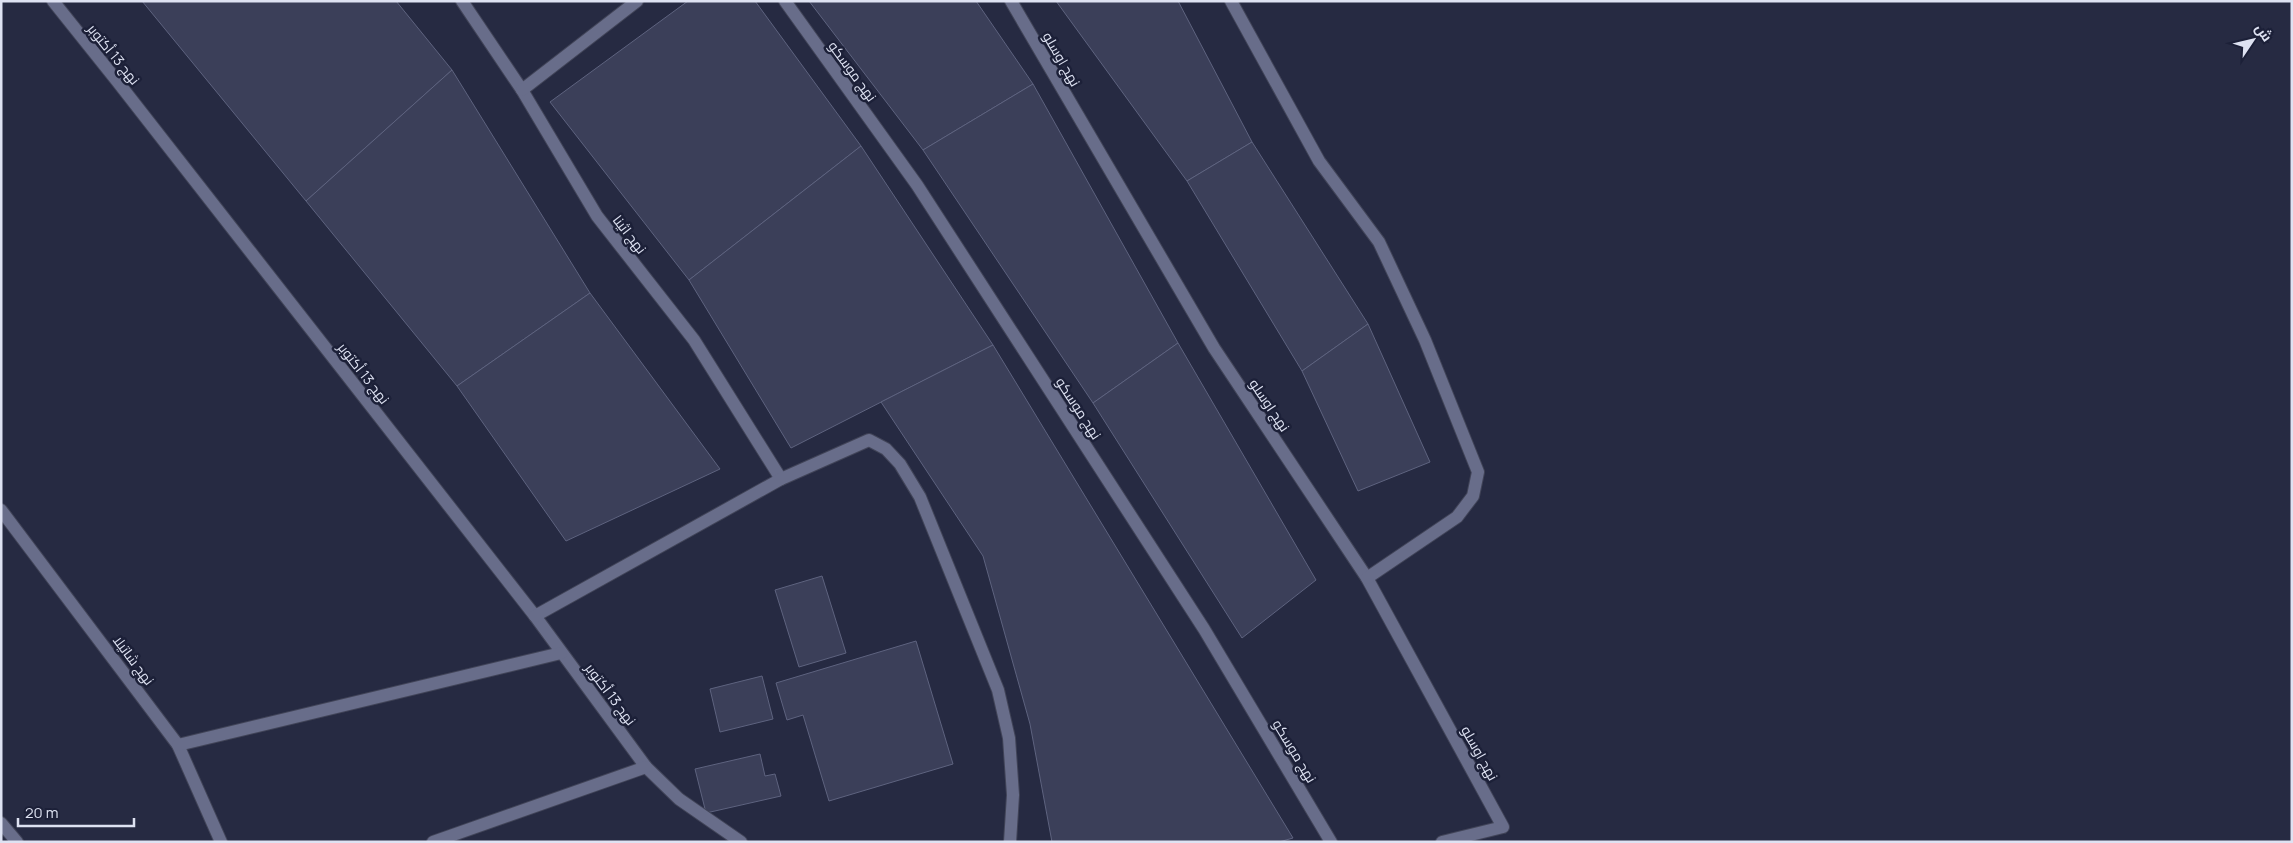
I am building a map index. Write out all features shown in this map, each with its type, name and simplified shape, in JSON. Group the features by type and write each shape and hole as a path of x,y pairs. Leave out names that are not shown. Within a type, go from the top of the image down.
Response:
{"street":[{"name":"نهج 13 أكتوبر","path":"53,1 130,96 535,616 646,767 679,799 741,842"},
{"name":"نهج اثينا","path":"462,1 522,90 597,216 694,340 781,479"},
{"path":"522,90 636,1"},
{"name":"نهج موسكو","path":"785,1 917,185 1204,629 1331,842"},
{"name":"نهج اوسلو","path":"1011,1 1214,348 1368,578 1503,827 1442,842"},
{"path":"1230,1 1319,161 1379,242 1425,340 1478,472 1473,496 1457,517 1368,578"},
{"path":"535,616 781,479 868,440 886,449 900,464 920,497 998,690 1009,738 1013,795 1010,842"},
{"name":"نهج شاتيلا","path":"1,510 178,744 222,842"},
{"path":"178,744 561,653"},
{"path":"432,842 646,767"},
{"path":"1,823 17,842"}],"building":[{"path":"142,1 396,1 452,70 306,201"},
{"path":"688,1 755,1 861,146 689,280 550,102"},
{"path":"809,1 976,1 1033,84 923,150"},
{"path":"1056,1 1178,1 1252,142 1187,181"},
{"path":"452,70 590,293 457,386 306,201"},
{"path":"1033,84 1178,343 1093,403 923,150"},
{"path":"1252,142 1368,324 1302,371 1187,181"},
{"path":"861,146 993,345 791,448 689,280"},
{"path":"590,293 720,469 566,541 457,386"},
{"path":"1368,324 1430,462 1358,491 1302,371"},
{"path":"1178,343 1316,580 1242,638 1093,403"},
{"path":"993,345 1293,838 1279,842 1052,842 1030,724 983,556 881,402"},
{"path":"822,576 846,653 799,667 775,590"},
{"path":"916,641 953,764 829,801 803,715 787,720 776,683"},
{"path":"762,676 773,719 720,732 710,689"},
{"path":"760,754 765,776 775,774 781,796 706,813 695,769"}]}
